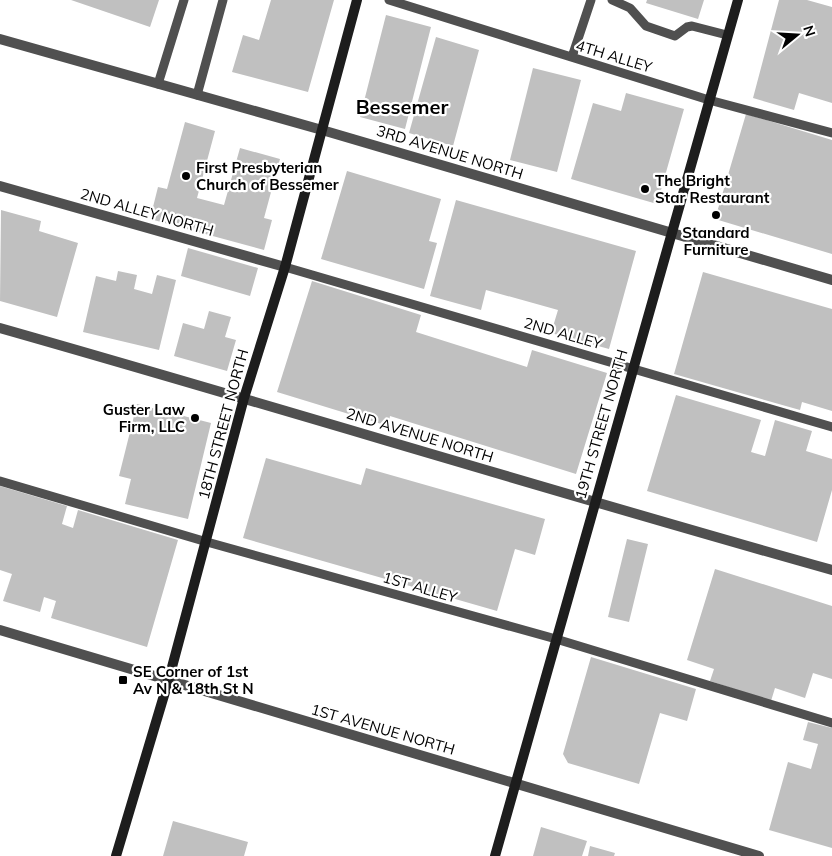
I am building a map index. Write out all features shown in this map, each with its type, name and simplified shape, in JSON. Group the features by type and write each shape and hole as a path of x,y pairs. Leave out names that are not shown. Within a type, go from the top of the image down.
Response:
{"street":[{"name":"18TH STREET NORTH","path":"116,856 168,682 244,398 285,267 357,0"},
{"name":"19TH STREET NORTH","path":"495,856 670,233 738,0"},
{"name":"3RD AVENUE NORTH","path":"0,40 322,130 832,280"},
{"name":"2ND ALLEY NORTH","path":"0,186 285,267"},
{"name":"2ND AVENUE NORTH","path":"0,328 244,398 594,503 832,570"},
{"name":"1ST AVENUE NORTH","path":"0,630 168,682 516,782 758,856"}],"lane":[{"path":"158,84 184,0"},
{"path":"197,95 223,0"},
{"name":"4TH ALLEY","path":"389,0 709,100 832,133"},
{"path":"572,57 591,0"},
{"path":"612,0 630,8 646,26 675,36 687,27 692,26 727,36"},
{"name":"2ND ALLEY","path":"285,267 832,427"},
{"name":"1ST ALLEY","path":"0,480 207,542 556,638 832,723"}],"building":[{"path":"71,0 159,0 150,27"},
{"path":"271,0 334,0 308,92 232,72 243,35 259,40"},
{"path":"647,0 704,0 698,19 646,3"},
{"path":"779,0 807,0 832,7 832,103 799,93 794,110 753,98"},
{"path":"386,15 431,27 405,129 360,117"},
{"path":"436,37 479,50 453,146 409,133"},
{"path":"533,68 581,80 557,172 510,160"},
{"path":"626,93 684,109 657,204 571,179 593,103 621,111"},
{"path":"746,114 832,140 832,254 715,219"},
{"path":"185,122 215,131 197,198 224,205 240,148 280,159 264,218 272,220 264,250 150,219 158,187 167,189"},
{"path":"347,171 441,199 429,241 437,243 424,289 321,259"},
{"path":"456,200 636,251 609,349 551,333 558,310 486,290 481,310 430,296"},
{"path":"1,210 41,221 39,231 78,243 57,317 0,301"},
{"path":"188,248 258,268 250,296 181,276"},
{"path":"118,271 137,275 134,289 152,294 157,275 176,280 159,350 83,332 96,276 116,281"},
{"path":"703,272 832,309 832,411 802,402 800,410 674,374"},
{"path":"312,281 421,315 416,332 527,367 532,350 607,373 576,474 390,416 388,426 277,392"},
{"path":"209,311 231,317 225,337 236,340 227,371 174,356 183,323 204,329"},
{"path":"676,395 761,420 751,452 765,456 775,420 812,431 806,451 832,459 832,490 817,542 647,491"},
{"path":"137,404 211,423 188,519 125,504 131,479 119,476"},
{"path":"266,458 361,485 366,468 545,519 535,555 515,549 497,611 243,538"},
{"path":"0,486 67,506 62,524 73,528 78,510 178,540 147,647 51,618 56,601 44,597 40,612 3,601 12,574 0,570"},
{"path":"627,539 648,544 629,622 608,617"},
{"path":"715,569 832,606 832,679 813,673 805,698 775,688 771,701 710,681 714,669 687,660"},
{"path":"591,657 696,689 687,721 660,713 639,784 568,763 563,754"},
{"path":"808,722 832,728 832,848 769,830 788,762 811,769 818,744 803,740"},
{"path":"173,821 248,842 244,856 163,856"},
{"path":"541,827 587,841 582,856 533,856"},
{"path":"590,846 615,853 614,856 588,856"}],"place":[{"name":"First Presbyterian Church of Bessemer","path":"186,176"},
{"name":"The Bright Star Restaurant","path":"645,189"},
{"name":"Standard Furniture","path":"716,215"},
{"name":"Guster Law Firm, LLC","path":"195,418"},
{"name":"SE Corner of 1st Av N & 18th St N","path":"123,680"}],"district":[{"name":"Bessemer","path":"402,106"}]}
